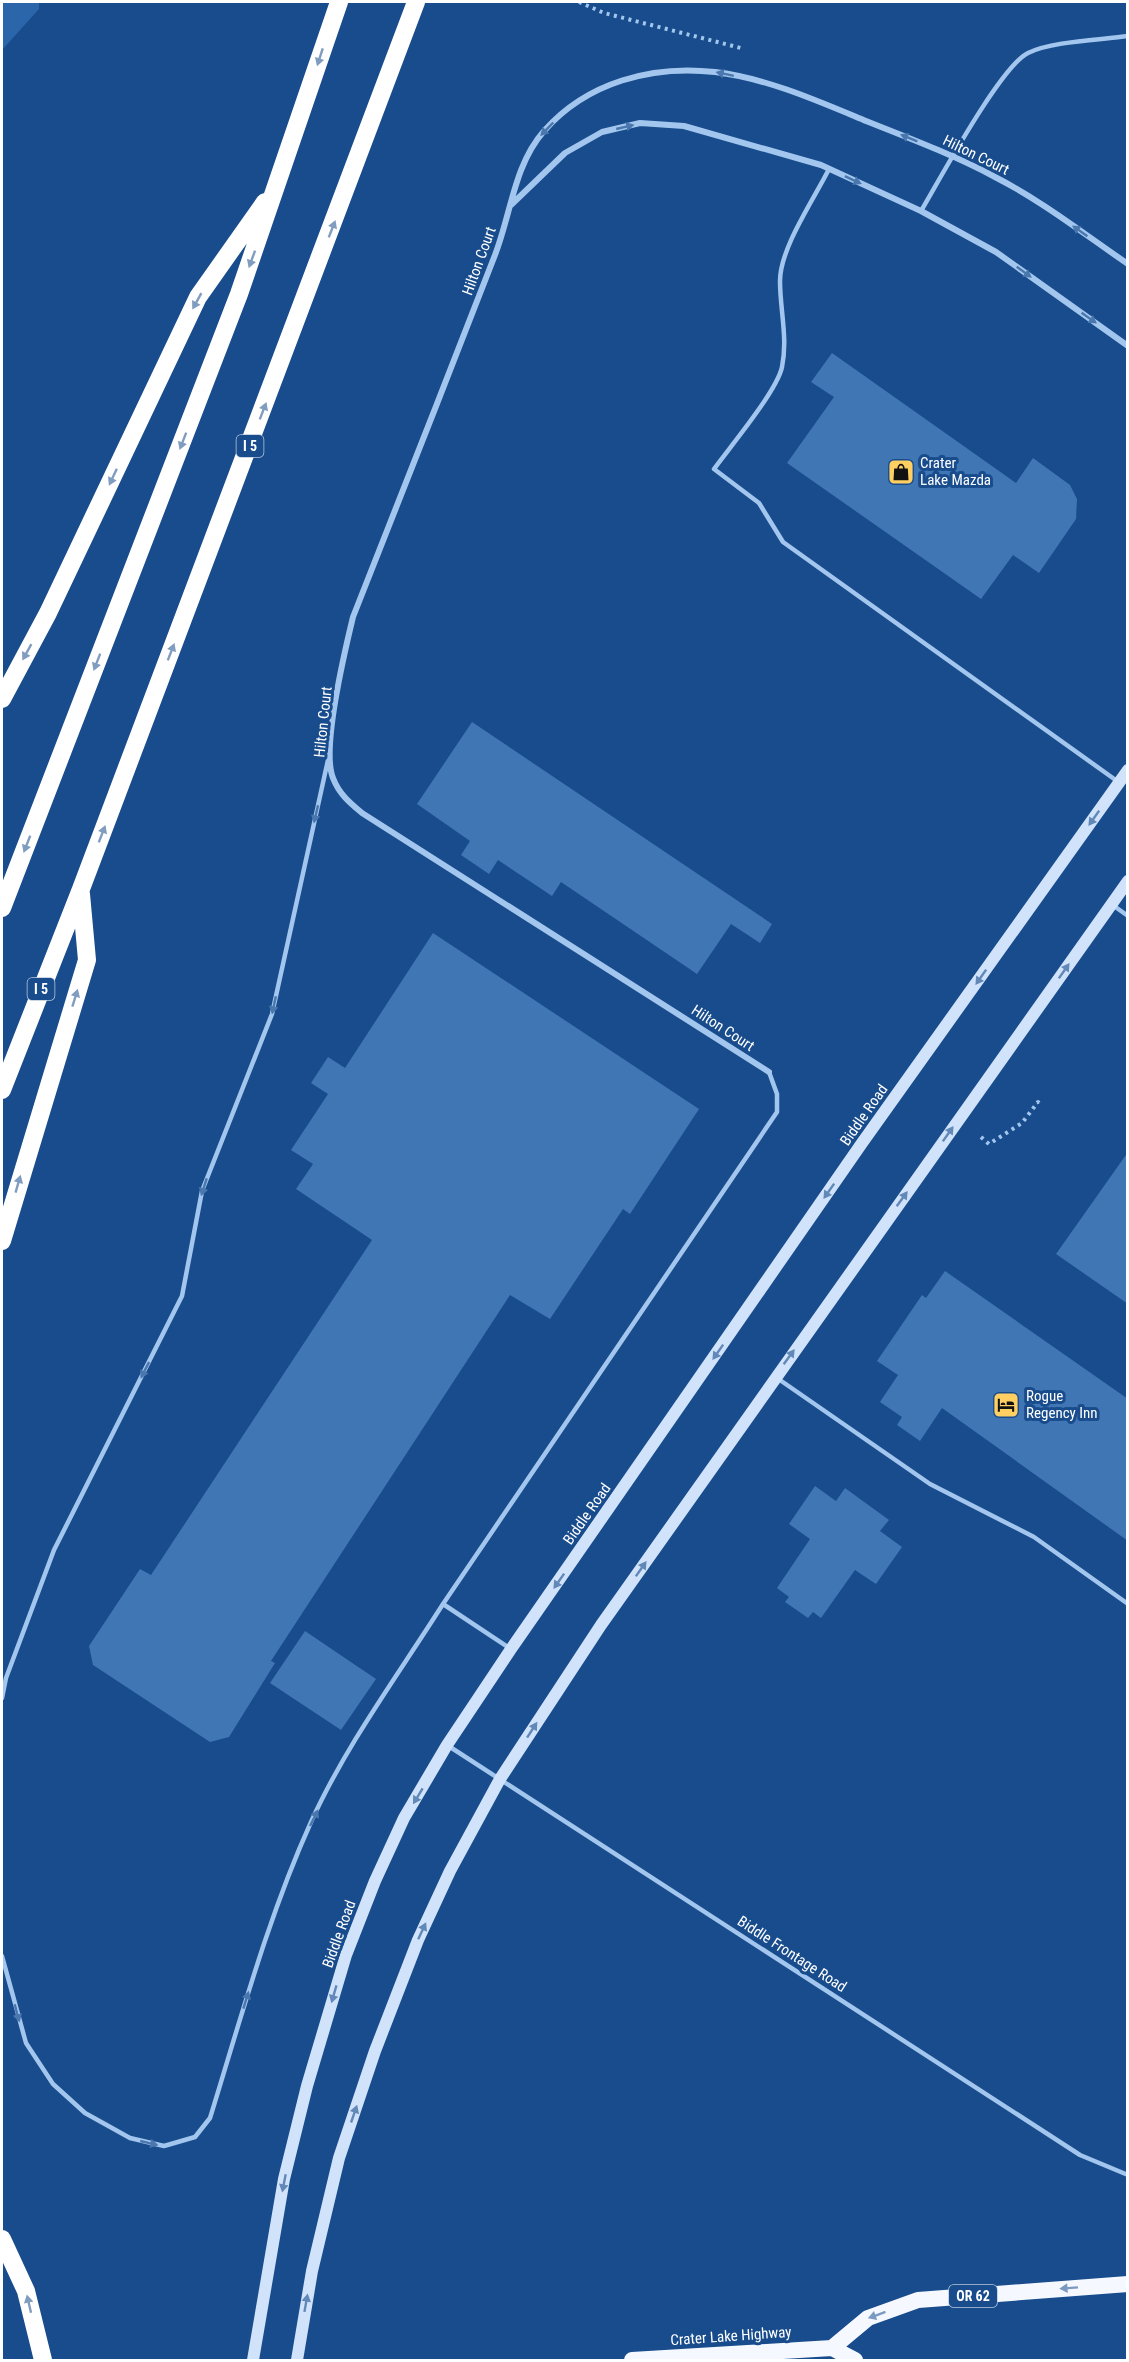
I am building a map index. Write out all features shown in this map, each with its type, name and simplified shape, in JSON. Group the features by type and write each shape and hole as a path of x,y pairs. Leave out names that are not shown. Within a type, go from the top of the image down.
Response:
{"highway":[{"path":"2,908 239,294 339,2"},
{"name":"I 5","path":"2,1090 81,889 416,2"},
{"path":"2,699 48,613 198,297 278,184"},
{"path":"2,1241 87,960 81,889"},
{"path":"2,2240 26,2291 43,2361"},
{"name":"OR 62","path":"831,2348 867,2318 918,2300 1128,2284"},
{"path":"831,2348 855,2361"},
{"name":"Crater Lake Highway","path":"632,2361 831,2348"}],"main road":[{"name":"Biddle Road","path":"253,2361 284,2179 307,2086 346,1955 375,1881 404,1818 447,1745 511,1649 862,1143 1128,770"},
{"path":"297,2361 312,2271 339,2158 371,2062 418,1940 450,1870 500,1779 601,1625 1128,881"}],"street":[{"name":"Hilton Court","path":"769,1072 362,813 342,797 332,777 329,757 342,658 353,617 492,261 511,206 524,158 544,130 576,101 618,79 671,71 715,72 763,82 834,107 953,156 1037,201 1128,264"},
{"name":"Hilton Court","path":"511,206 565,153 602,132 640,123 684,126 829,169 921,211 996,252 1128,346"}],"lane":[{"path":"921,211 1009,68 1028,53 1050,46 1128,36"},
{"path":"829,169 785,253 780,279 785,328 782,369 768,395 714,469 759,503 783,542 1119,782"},
{"path":"2,1698 6,1678 54,1550 182,1296 202,1191 272,1014 329,757"},
{"path":"1112,904 1128,916"},
{"path":"2,1956 26,2043 53,2085 85,2113 130,2138 164,2146 195,2137 210,2118 269,1927 312,1821 352,1746 443,1604 777,1112 777,1094 769,1072"},
{"path":"775,1377 930,1484 1034,1537 1128,1604"},
{"path":"443,1604 511,1649"},
{"name":"Biddle Frontage Road","path":"447,1745 1080,2155 1128,2175"}],"path":[{"path":"579,2 604,13 741,48"},
{"path":"981,1137 989,1144 1022,1123 1038,1102 1040,1103"}],"shaded area":[{"path":"2,2 39,2 39,9 2,50"}],"building":[{"name":"Crater Lake Mazda","path":"832,353 1016,483 1033,458 1070,485 1077,499 1076,519 1039,573 1013,555 981,599 787,463 834,397 811,382"},
{"path":"472,722 772,924 760,943 731,924 697,974 561,882 552,896 498,860 489,874 461,855 470,841 417,804"},
{"path":"433,933 699,1109 630,1214 623,1209 550,1319 510,1295 271,1661 275,1663 229,1737 210,1742 93,1665 89,1646 140,1569 151,1575 372,1240 296,1189 313,1164 291,1150 328,1094 311,1083 328,1057 345,1068"},
{"path":"1128,1152 1128,1304 1056,1254"},
{"name":"Rogue Regency Inn","path":"945,1271 1128,1399 1128,1541 942,1408 920,1441 897,1425 902,1417 880,1402 898,1375 877,1361 922,1295 926,1298"},
{"path":"815,1486 836,1501 845,1488 889,1520 880,1531 902,1547 876,1584 855,1570 821,1618 813,1612 808,1618 785,1602 789,1597 777,1588 810,1539 789,1524"},
{"path":"305,1631 376,1679 341,1730 270,1683"}],"place":[{"name":"Crater Lake Mazda","path":"901,472"},
{"name":"Rogue Regency Inn","path":"1006,1405"}]}
